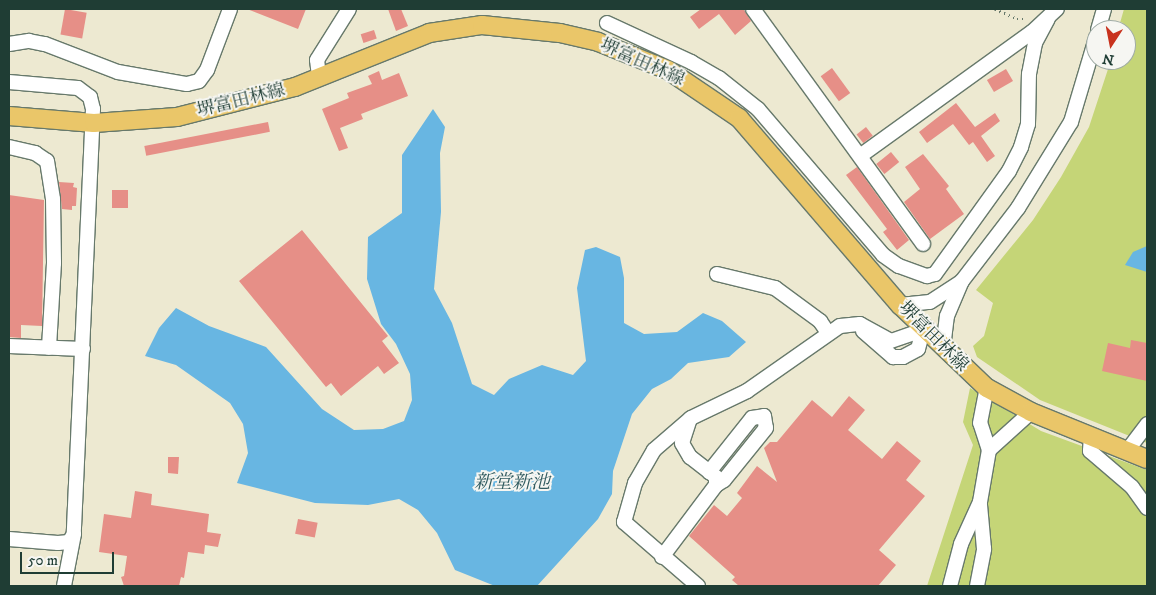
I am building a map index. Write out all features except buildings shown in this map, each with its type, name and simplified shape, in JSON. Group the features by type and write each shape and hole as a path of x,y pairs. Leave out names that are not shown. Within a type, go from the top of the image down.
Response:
{"main road":[{"name":"堺富田林線","path":"9,116 94,123 176,117 295,87 429,33 482,25 560,33 640,58 683,80 739,118 900,305 923,330 987,388 1031,412 1147,459"}],"lane":[{"path":"9,44 29,41 45,44 118,72 187,84 199,80 208,70 230,9"},
{"path":"319,76 318,60 349,9"},
{"path":"753,9 923,244"},
{"path":"860,156 1052,14"},
{"path":"606,23 691,62 719,78 758,109 883,255 900,266 927,276 935,274 941,266 1009,171 1021,147 1028,124 1029,74 1035,43 1052,14"},
{"path":"943,348 947,316 962,281 1018,208 1071,122 1086,70"},
{"path":"9,82 78,88 90,97 94,123 74,534 64,586"},
{"path":"9,147 35,153 47,161 53,199 54,263 49,348"},
{"path":"717,274 775,288 820,321 828,333"},
{"path":"900,305 930,302 962,281"},
{"path":"698,586 662,557 624,522 635,483 654,450 690,418 747,391 828,333 846,325 860,324 891,341 923,330"},
{"path":"9,346 83,349"},
{"path":"950,586 961,544 980,502 989,450 980,423 987,388"},
{"path":"989,450 1031,412"},
{"path":"662,557 716,485 724,480 766,428 764,416 752,418 709,472"},
{"path":"690,418 682,443 690,457 716,477 716,485"},
{"path":"1127,451 1147,424"},
{"path":"1092,436 1090,451 1132,486 1147,508"},
{"path":"977,586 984,549 980,502"},
{"path":"9,539 58,543 69,542 74,534"}],"path":[{"path":"995,9 1017,19 1052,14"}],"green space":[{"path":"1124,9 1147,9 1147,443 1040,400 977,357 973,346 984,336 993,303 976,290 1033,220 1061,177 1089,127 1108,70 1136,70 1136,20 1121,20"},
{"path":"970,388 1041,431 1147,470 1147,586 927,586 973,445 963,422"}],"water":[{"name":"新堂新池","path":"433,109 445,127 440,153 441,212 434,289 452,323 472,384 494,395 509,379 542,365 573,375 586,361 577,288 585,250 596,247 620,257 624,278 624,323 644,334 677,332 703,313 722,321 746,342 729,357 688,363 671,379 652,389 632,414 613,471 612,494 598,519 537,586 495,586 455,570 437,533 418,510 399,499 368,505 315,503 237,483 248,453 243,424 230,403 176,365 145,356 159,328 176,308 209,326 266,347 322,409 354,430 383,429 404,421 412,400 410,374 396,344 381,324 367,279 368,237 402,213 402,155"},
{"path":"1147,246 1147,272 1125,265 1133,252"}]}
